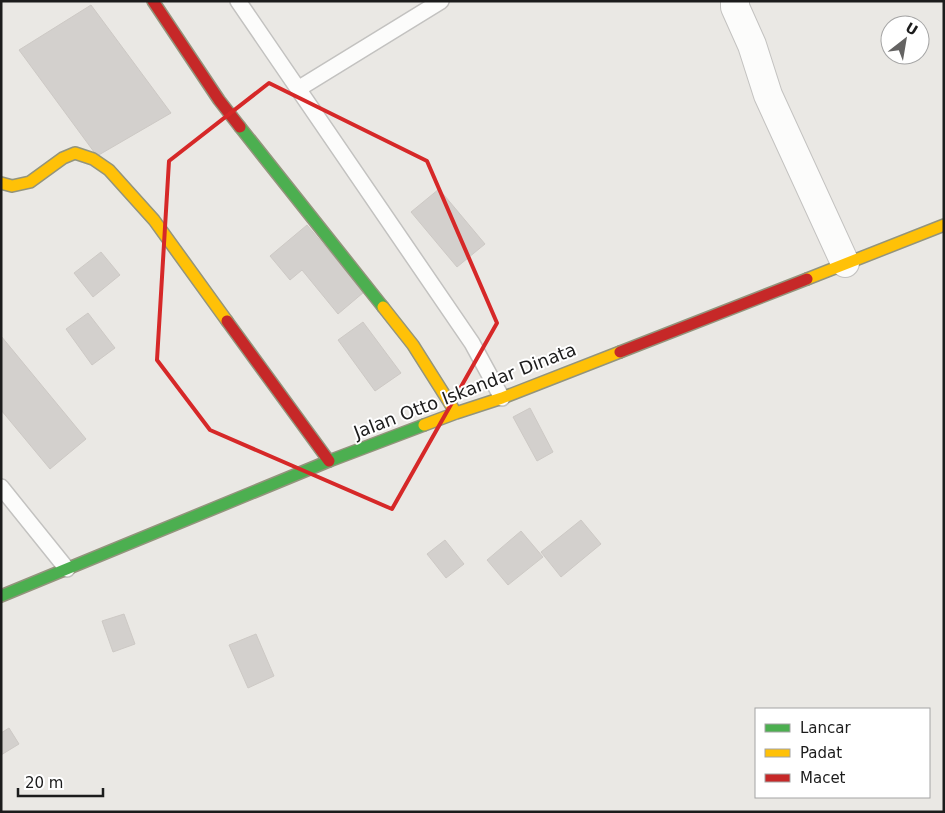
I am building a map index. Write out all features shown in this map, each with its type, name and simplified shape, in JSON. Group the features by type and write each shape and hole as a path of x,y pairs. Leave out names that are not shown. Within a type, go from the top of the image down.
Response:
{"main road":[{"path":"153,1 219,100 413,345 456,413"},
{"path":"1,183 12,186 30,182 63,158 75,153 93,159 109,170 154,220 329,461"},
{"name":"Jalan Otto Iskandar Dinata","path":"1,596 329,461 456,413 502,398 944,225"}],"street":[{"path":"734,1 752,45 768,95 846,264"}],"lane":[{"path":"238,1 472,342 502,398"},
{"path":"298,89 442,1"},
{"path":"1,487 68,569"}],"highlighted area":[{"path":"269,83 427,161 497,323 392,509 210,430 157,360 169,161"}],"building":[{"path":"91,5 171,113 97,156 19,50"},
{"path":"439,189 485,244 457,267 411,212"},
{"path":"307,225 364,292 338,314 302,270 290,280 270,256"},
{"path":"101,252 120,275 93,297 74,273"},
{"path":"88,313 115,348 92,365 66,329"},
{"path":"363,322 401,373 375,391 338,340"},
{"path":"1,336 86,439 50,469 1,410"},
{"path":"530,408 553,452 537,461 513,417"},
{"path":"581,520 601,544 561,577 541,552"},
{"path":"521,531 543,557 508,585 487,560"},
{"path":"445,540 464,564 446,578 427,554"},
{"path":"124,614 135,644 113,652 102,621"},
{"path":"256,634 274,676 248,688 229,645"},
{"path":"9,728 19,744 1,755 1,733"}],"traffic: fast":[{"path":"240,127 383,307"},
{"path":"1,596 329,461 424,425"}],"traffic: slow":[{"path":"1,183 12,186 30,182 63,158 75,153 93,159 109,170 154,220 227,321"},
{"path":"807,279 944,225"},
{"path":"383,307 413,345 456,413"},
{"path":"424,425 502,398 620,352"}],"traffic: jam":[{"path":"153,1 219,100 240,127"},
{"path":"620,352 807,279"},
{"path":"227,321 329,461"}]}
